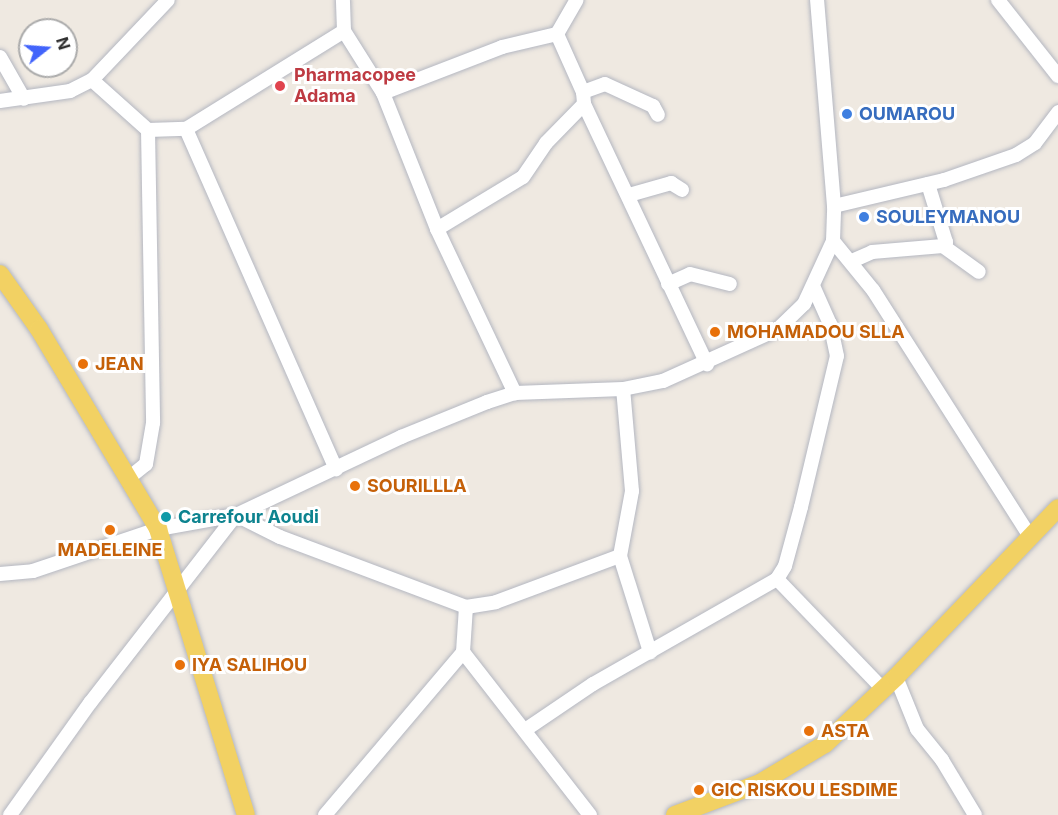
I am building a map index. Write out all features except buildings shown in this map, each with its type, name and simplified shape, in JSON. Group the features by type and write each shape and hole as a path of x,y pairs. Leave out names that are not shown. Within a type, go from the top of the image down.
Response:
{"main road":[{"path":"0,274 39,329 158,529 180,591 246,815"},
{"path":"675,815 760,783 825,744 889,683 1058,508"}],"street":[{"path":"0,101 70,91 92,80 168,0"},
{"path":"343,0 344,31 383,93 437,229 515,393"},
{"path":"383,93 502,47 557,34 577,0"},
{"path":"0,574 33,571 158,529 236,515 401,437 515,393 623,389 663,381 707,364 778,329 814,288 833,241 834,206 817,0"},
{"path":"998,0 1058,76"},
{"path":"92,80 148,130 186,129 344,31"},
{"path":"557,34 583,98 707,364"},
{"path":"0,57 24,99"},
{"path":"437,229 523,177 546,143 583,98 605,84 653,106 657,115"},
{"path":"834,206 928,184 1016,155 1035,143 1058,112"},
{"path":"186,129 336,469"},
{"path":"129,478 146,464 153,423 148,130"},
{"path":"629,195 671,183 682,190"},
{"path":"928,184 946,242 943,246"},
{"path":"833,241 852,261 1031,538"},
{"path":"852,261 873,252 943,246 979,272"},
{"path":"668,284 690,274 730,284"},
{"path":"525,730 650,652 777,579 785,566 801,507 837,356 830,324 814,288"},
{"path":"623,389 633,491 620,556 650,652"},
{"path":"10,815 90,703 180,591 236,515"},
{"path":"236,515 280,537 466,607 496,602 620,556"},
{"path":"777,579 889,683 917,729 942,760 975,815"},
{"path":"325,815 464,652 466,607"},
{"path":"464,652 590,815"}],"place":[{"name":"Pharmacopee Adama","path":"280,86"},
{"name":"OUMAROU","path":"847,114"},
{"name":"SOULEYMANOU","path":"864,217"},
{"name":"MOHAMADOU SLLA","path":"715,332"},
{"name":"JEAN","path":"83,364"},
{"name":"SOURILLLA","path":"355,486"},
{"name":"Carrefour Aoudi","path":"166,517"},
{"name":"MADELEINE","path":"110,530"},
{"name":"IYA SALIHOU","path":"180,665"},
{"name":"ASTA","path":"809,731"},
{"name":"GIC RISKOU LESDIME","path":"699,790"}]}
